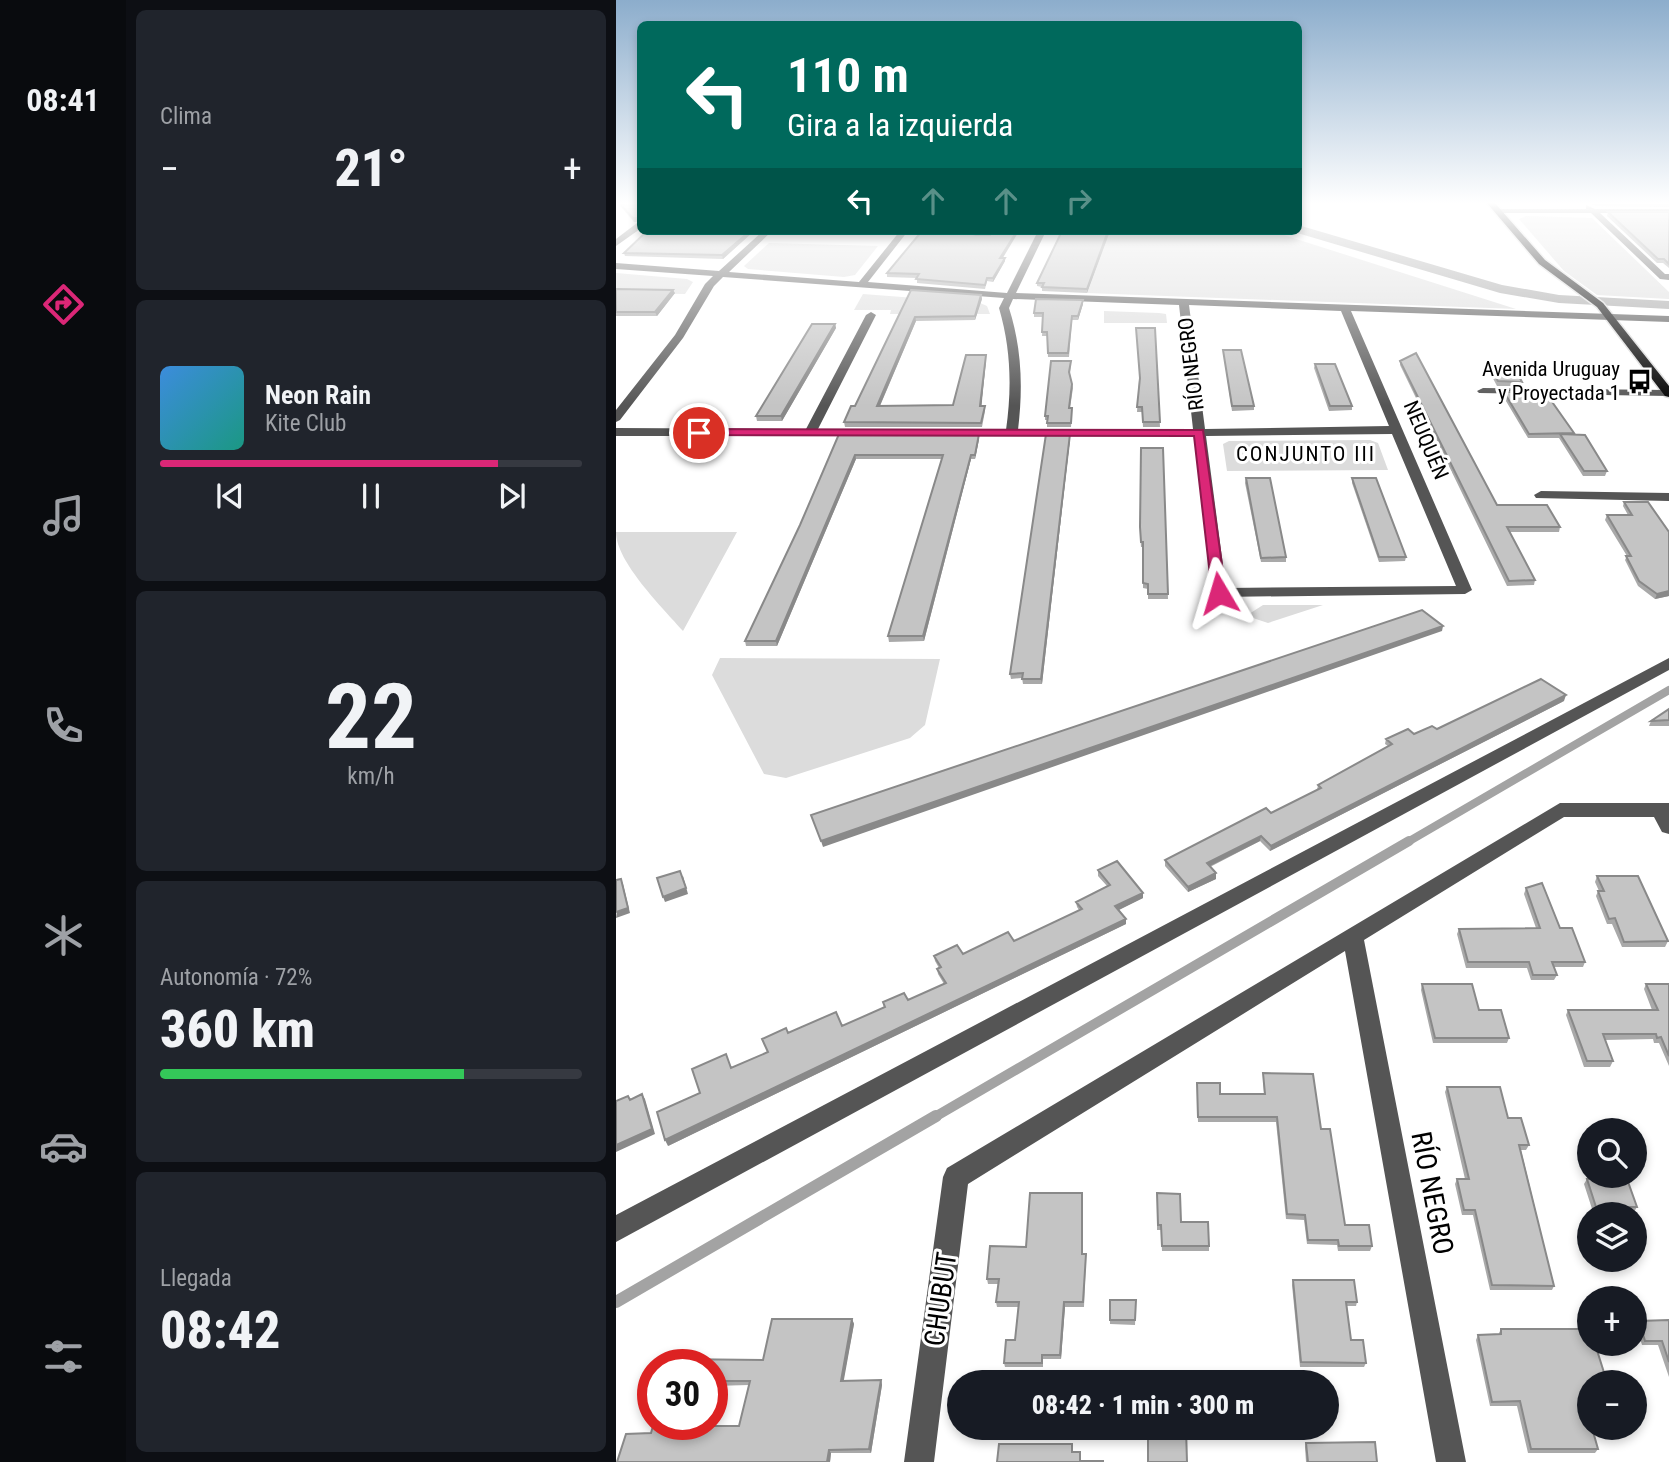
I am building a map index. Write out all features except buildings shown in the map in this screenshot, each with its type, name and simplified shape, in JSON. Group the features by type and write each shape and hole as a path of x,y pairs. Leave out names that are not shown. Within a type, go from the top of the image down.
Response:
{"main road":[{"path":"1554,270 1598,302 1669,394"}],"street":[{"path":"671,270 1009,296 1669,319"},
{"path":"616,418 654,369 710,284 724,270"},
{"path":"860,286 873,270"},
{"path":"1012,434 1018,367 1004,308 1022,270"},
{"name":"RÍO NEGRO","path":"1184,302 1219,593"},
{"name":"NEUQUÉN","path":"1219,593 1465,590 1345,308"},
{"path":"810,433 871,315"},
{"path":"1482,391 1669,394"},
{"path":"616,432 1012,434 1397,430"},
{"path":"1541,495 1669,497"},
{"path":"616,1230 1669,663"},
{"path":"1353,936 1560,810 1666,816"},
{"name":"RÍO NEGRO","path":"1353,936 1451,1462"},
{"name":"CHUBUT","path":"919,1462 956,1177 1353,936"}],"shaded area":[{"path":"763,270 859,270 855,275 844,277"},
{"path":"1095,270 1394,270 1516,309 1087,293"},
{"path":"1646,270 1669,292 1669,299 1597,295 1564,271"},
{"path":"616,273 687,279 693,282 685,294 616,293"},
{"path":"863,294 980,303 987,306 990,314 890,314 891,310 854,310"},
{"path":"1104,311 1166,314 1167,323 1104,323"},
{"path":"1370,440 1378,443 1388,470 1227,471 1223,444 1229,441"},
{"path":"616,532 737,532 683,631 632,570 618,544"},
{"path":"1263,605 1323,605 1268,623 1250,617 1249,614"},
{"path":"720,658 940,659 925,725 910,738 786,778 764,774 712,675"}],"waterway":[{"path":"1437,270 1500,289 1559,299 1669,305"},
{"path":"1406,843 1669,690"},
{"path":"933,1118 1409,841"},
{"path":"616,1302 936,1116"}],"place":[{"name":"Avenida Uruguay y Proyectada 1","path":"1640,381"}],"district":[{"name":"CONJUNTO III","path":"1306,454"}],"route":[{"path":"699,433 1199,433 1219,593"}]}
